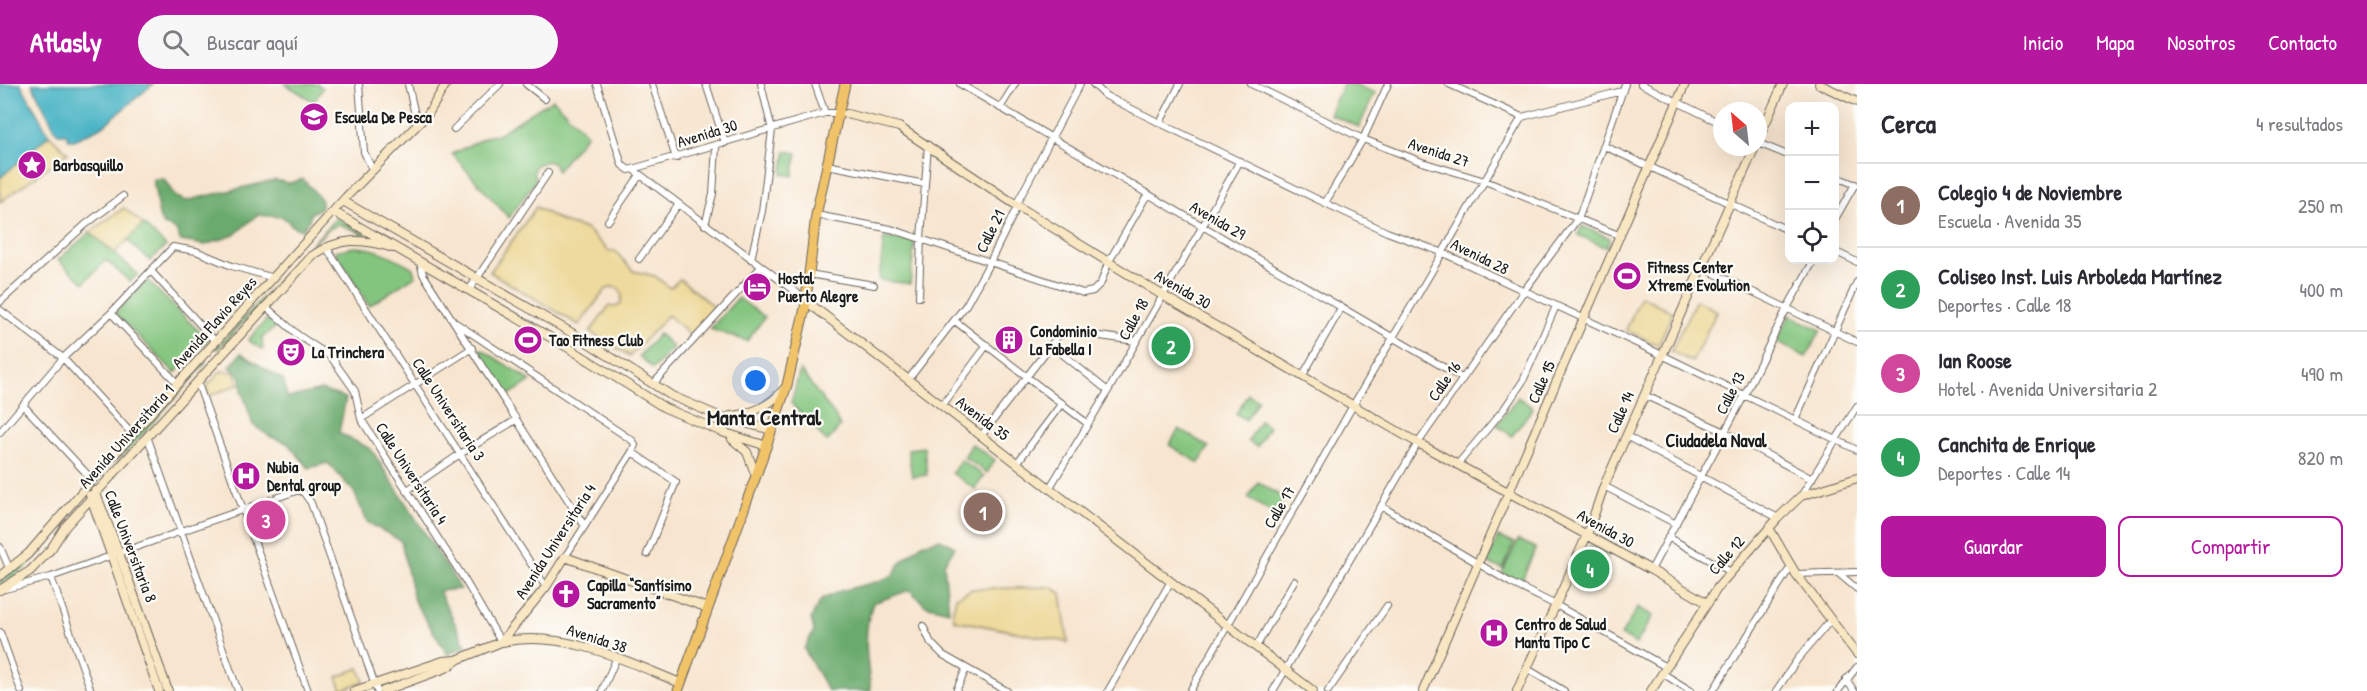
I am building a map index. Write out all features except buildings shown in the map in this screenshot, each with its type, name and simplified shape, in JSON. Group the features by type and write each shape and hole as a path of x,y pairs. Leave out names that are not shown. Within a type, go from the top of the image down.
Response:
{"main road":[{"path":"679,687 767,447 786,387 806,302 816,215 827,165 843,113 846,84"}],"street":[{"path":"360,84 364,152 372,170"},
{"path":"408,84 417,124"},
{"name":"Avenida Flavio Reyes","path":"0,576 28,554 132,434 343,201 417,124 435,103 446,84"},
{"path":"454,129 500,84"},
{"path":"526,84 545,99"},
{"name":"Avenida 30","path":"597,84 622,165 637,173 676,158 825,113 843,113 899,128 1016,205 1162,295 1456,465 1651,570 1707,603"},
{"path":"652,84 676,158"},
{"path":"706,84 725,143"},
{"path":"751,259 762,211 772,130 761,84"},
{"path":"816,84 825,113"},
{"name":"Avenida 29","path":"960,84 1462,378"},
{"path":"1000,108 1015,84"},
{"name":"Calle 21","path":"908,380 955,321 990,262 1016,205 1080,84"},
{"name":"Avenida 28","path":"1093,84 1106,96 1325,203 1387,232 1441,252 1745,394 1857,450"},
{"path":"1160,123 1180,84"},
{"name":"Avenida 27","path":"1251,84 1363,139 1422,162 1485,181 1621,236"},
{"path":"1325,203 1363,139 1388,84"},
{"path":"1449,84 1522,117 1622,92"},
{"name":"Calle 16","path":"1273,691 1418,443 1523,292 1579,218 1625,84"},
{"path":"1641,84 1713,120"},
{"name":"Calle 15","path":"1423,691 1685,84"},
{"path":"1767,120 1783,84"},
{"path":"1819,84 1857,102"},
{"name":"Calle 17","path":"1190,691 1441,252 1522,117"},
{"path":"919,297 927,145"},
{"path":"1767,145 1785,154"},
{"path":"1604,146 1785,229"},
{"path":"705,225 713,194 716,147"},
{"name":"Calle 14","path":"1517,691 1587,535 1604,486 1751,156"},
{"name":"Calle 18","path":"1049,489 1240,161"},
{"path":"827,165 925,184"},
{"path":"469,290 548,173"},
{"path":"608,221 637,173"},
{"name":"Avenida 35","path":"637,173 797,293 1313,691"},
{"path":"1839,178 1856,185 1839,213"},
{"path":"816,215 891,229 1083,293 1093,291 1101,283 1108,262 1147,195"},
{"path":"0,302 85,225 123,196"},
{"path":"343,201 579,337 672,396 721,417 772,430"},
{"path":"639,259 678,205"},
{"path":"334,212 572,350 665,408 722,432 767,447"},
{"name":"Avenida Universitaria 1","path":"2,589 30,571 43,558 58,535 196,380 312,256 339,242 361,240 393,248"},
{"path":"0,432 63,358 111,314 173,247 196,251 232,266 274,278"},
{"name":"Calle Universitaria 3","path":"326,247 546,587"},
{"path":"1839,254 1857,262"},
{"path":"420,261 423,273 584,525"},
{"name":"Calle 13","path":"1651,570 1812,264"},
{"path":"653,384 761,267"},
{"path":"1701,267 1857,342"},
{"path":"151,271 216,342"},
{"path":"809,273 874,285"},
{"path":"1795,420 1857,282"},
{"name":"Calle Universitaria 4","path":"265,306 289,328 331,357 355,391 361,419 435,533 501,642"},
{"path":"1456,465 1504,410 1523,381 1556,306"},
{"path":"1303,375 1341,308"},
{"path":"0,310 63,358 132,434"},
{"path":"111,314 178,384"},
{"path":"955,321 1088,424"},
{"path":"456,323 625,434 633,441 633,449 676,482 647,554"},
{"path":"981,436 1051,345 1064,333 1136,341"},
{"path":"942,406 987,345"},
{"path":"1051,345 1108,391"},
{"path":"361,419 472,348"},
{"path":"196,380 308,691"},
{"path":"721,417 758,411 786,387"},
{"path":"1644,395 1725,432 1812,480"},
{"path":"1017,464 1062,403"},
{"path":"23,405 87,474 90,483"},
{"path":"1801,496 1857,406"},
{"path":"406,491 460,454 516,420"},
{"path":"722,432 743,446 756,476"},
{"path":"147,436 238,691"},
{"path":"1626,436 1778,518"},
{"name":"Avenida Universitaria 4","path":"384,691 446,668 459,659 501,642 546,587 633,449"},
{"name":"Calle 12","path":"1651,691 1707,603 1778,518 1801,496 1857,478"},
{"name":"Calle Universitaria 8","path":"90,483 152,661 159,691"},
{"path":"1604,486 1676,524"},
{"path":"2,589 51,577 294,492 304,493 311,503 376,687"},
{"path":"1381,506 1511,583 1556,604 1664,670 1691,691"},
{"path":"1769,528 1796,574 1857,654"},
{"path":"1668,537 1731,572"},
{"path":"0,547 10,570"},
{"path":"565,557 593,565 708,608"},
{"path":"1713,691 1791,566"},
{"path":"1796,574 1857,572"},
{"path":"1838,573 1857,589"},
{"path":"51,577 91,691"},
{"path":"1108,691 1171,580"},
{"path":"1256,647 1294,581"},
{"path":"1328,691 1387,606"},
{"path":"1776,691 1797,660 1830,621"},
{"path":"923,626 936,650 1006,691"},
{"path":"0,632 21,691"},
{"name":"Avenida 38","path":"501,642 520,638 576,644 679,687"},
{"name":"Avenida Universitaria 4","path":"354,691 376,687 443,661 459,659"},
{"path":"602,691 616,659"},
{"name":"Calle Universitaria 8","path":"152,661 168,691"},
{"path":"1838,691 1857,667"},
{"path":"1526,668 1564,691"},
{"path":"956,691 966,669"},
{"path":"1846,679 1854,691"}],"green space":[{"path":"285,84 317,84 323,88 314,102"},
{"path":"1343,84 1354,84 1375,93 1359,127 1329,114"},
{"path":"553,99 587,134 557,171 554,164 547,161 536,165 533,172 536,180 509,218 452,154 488,136 497,135"},
{"path":"786,151 797,153 793,176 782,174"},
{"path":"153,179 164,179 175,196 185,201 275,180 289,183 303,179 321,199 321,208 311,213 309,221 302,230 294,227 283,217 257,215 234,235 205,245 181,241 175,229 163,225 159,216"},
{"path":"336,218 368,235 359,234 339,224 327,230 218,350 216,348"},
{"path":"143,224 166,246 150,261 127,240"},
{"path":"1582,226 1610,238 1606,248 1578,235"},
{"path":"90,232 138,274 130,282 106,260 84,283 58,260"},
{"path":"884,238 915,241 910,284 879,280"},
{"path":"354,247 370,249 392,257 413,268 415,276 369,306 335,251"},
{"path":"147,280 208,340 175,373 115,313"},
{"path":"738,298 765,317 747,341 710,329"},
{"path":"1790,315 1821,330 1806,357 1776,342"},
{"path":"267,319 278,325 262,338 263,350 248,340"},
{"path":"659,334 673,347 653,369 639,356"},
{"path":"481,349 531,381 509,395 479,353"},
{"path":"241,353 284,381 287,398 321,390 346,398 339,433 371,449 461,589 439,591 466,646 448,655 414,601 401,541 367,522 354,492 328,463 309,468 287,443 271,437 253,425 242,391 241,377 230,367"},
{"path":"205,361 206,363 115,465 132,440"},
{"path":"800,370 835,416 840,427 827,442 791,403"},
{"path":"1248,394 1258,400 1246,420 1236,414"},
{"path":"1518,397 1533,408 1512,436 1497,425"},
{"path":"1260,421 1269,427 1257,447 1248,441"},
{"path":"1179,429 1209,447 1199,463 1169,445"},
{"path":"972,444 995,460 987,473 964,457"},
{"path":"924,447 927,475 912,477 908,449"},
{"path":"961,460 984,476 975,489 952,473"},
{"path":"1258,482 1284,498 1274,514 1248,498"},
{"path":"85,494 42,551 22,571 0,585 0,581 30,559"},
{"path":"1498,537 1514,543 1503,569 1487,563"},
{"path":"940,539 955,547 944,564 949,611 925,605 910,590 873,603 866,636 871,691 828,691 804,649 814,631 811,618 821,600 840,591 892,576 903,560 922,544"},
{"path":"1518,540 1536,548 1521,582 1502,574"},
{"path":"1589,546 1609,554 1592,593 1572,584"},
{"path":"1638,607 1653,616 1636,644 1621,635"}],"sand":[{"name":"Barbasquillo","path":"49,135 68,153 0,202 0,178"},
{"path":"536,207 563,222 586,229 609,251 615,251 633,271 655,276 670,288 680,279 717,310 691,335 668,315 630,356 590,332 609,306 615,307 621,303 622,293 618,288 611,287 605,290 579,325 490,272"},
{"path":"124,208 143,224 115,253 90,232"},
{"path":"1641,296 1673,312 1658,345 1626,330"},
{"path":"1696,300 1717,311 1692,362 1671,351"},
{"path":"221,371 234,372 239,384 209,396 206,387"},
{"path":"1051,587 1061,593 1068,642 954,620 956,597 972,589"},
{"path":"359,668 364,681 342,690 337,677"}],"water":[{"path":"0,84 21,84 49,135 0,178"},
{"path":"32,84 153,84 103,126 74,140 69,140 66,134 56,131"}],"place":[{"name":"Escuela De Pesca","path":"314,117"},
{"name":"Barbasquillo","path":"32,165"},
{"name":"Fitness Center Xtreme Evolution","path":"1627,276"},
{"name":"Hostal Puerto Alegre","path":"757,287"},
{"name":"Tao Fitness Club","path":"528,340"},
{"name":"Condominio La Fabella I","path":"1009,340"},
{"name":"Coliseo Inst. Luis Arboleda Martínez","path":"1171,346"},
{"name":"La Trinchera","path":"291,352"},
{"name":"Nubia Dental group","path":"246,476"},
{"name":"Colegio 4 de Noviembre","path":"983,512"},
{"name":"Ian Roose","path":"266,520"},
{"name":"Canchita de Enrique","path":"1590,569"},
{"name":"Capilla “Santísimo Sacramento”","path":"566,594"},
{"name":"Centro de Salud Manta Tipo C","path":"1494,633"}],"district":[{"name":"Manta Central","path":"764,417"},
{"name":"Ciudadela Naval","path":"1716,441"}]}
